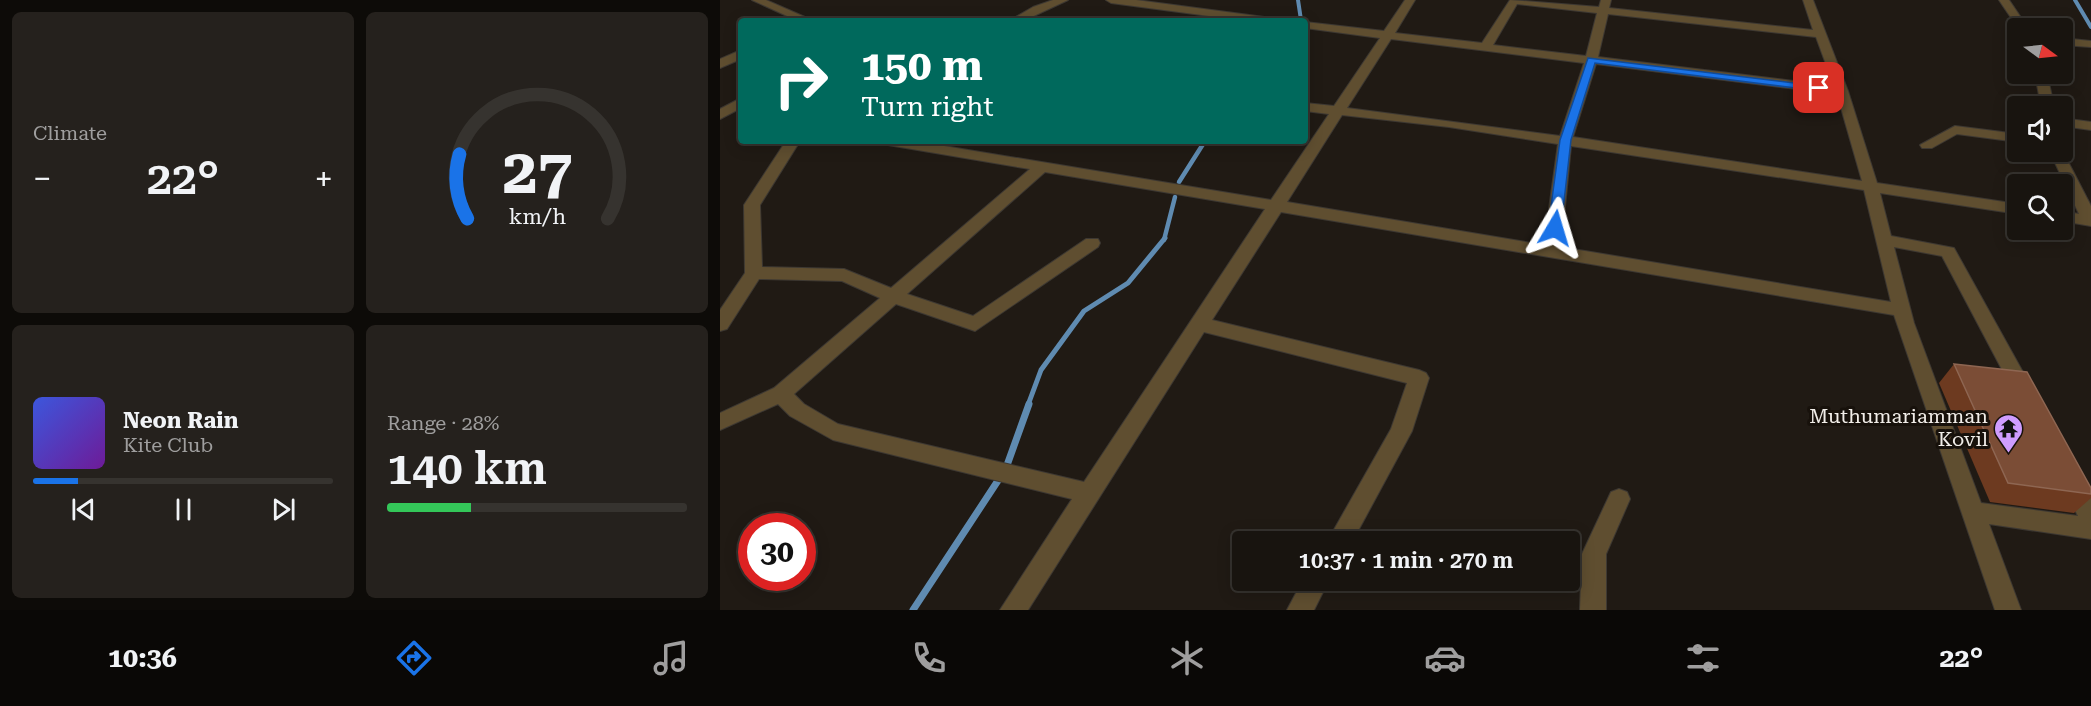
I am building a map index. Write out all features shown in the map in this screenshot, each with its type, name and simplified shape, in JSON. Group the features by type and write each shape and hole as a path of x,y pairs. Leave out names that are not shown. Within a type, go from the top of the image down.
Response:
{"street":[{"path":"757,0 801,18"},
{"path":"772,6 791,0"},
{"path":"1020,18 1037,9 1063,0"},
{"path":"1111,0 1248,18"},
{"path":"1194,18 1215,0"},
{"path":"1013,610 1335,112 1388,35 1405,0"},
{"path":"1808,0 1842,91 1871,187 1902,310 2008,610"},
{"path":"2004,0 2016,18"},
{"path":"1486,47 1512,2 1604,5 1821,34"},
{"path":"1552,250 1565,140 1591,60 1604,5"},
{"path":"1308,25 1842,91"},
{"path":"2073,42 2091,44"},
{"path":"720,64 738,55"},
{"path":"722,114 738,104"},
{"path":"1308,108 1449,123 2007,207"},
{"path":"722,114 738,117"},
{"path":"2073,124 2091,126"},
{"path":"1927,145 1955,130 2007,137"},
{"path":"720,324 754,273 753,205 792,144"},
{"path":"906,144 1902,310"},
{"path":"2062,162 2091,221"},
{"path":"720,422 781,394 1042,167"},
{"path":"2073,218 2091,221"},
{"path":"1884,240 1948,252 2032,406"},
{"path":"754,273 844,275 893,296 975,324 1092,243"},
{"path":"1199,324 1419,378 1401,431 1345,531"},
{"path":"781,394 797,410 833,431 1089,493"},
{"path":"2064,467 2091,518"},
{"path":"1593,610 1594,554 1619,499"},
{"path":"1973,512 2091,528"},
{"path":"1300,610 1311,591"}],"building":[{"path":"1954,364 2027,372 2091,488 2091,494 2008,483"}],"waterway":[{"path":"1298,0 1301,18"},
{"path":"2075,0 2091,27"},
{"path":"1179,182 1203,144"},
{"path":"1164,239 1175,197"},
{"path":"1028,405 1041,370 1084,311 1128,283 1164,239"},
{"path":"1006,468 1029,404"},
{"path":"913,610 1001,476"}],"place":[{"name":"Muthumariamman Kovil","path":"2009,454"}],"route":[{"path":"1555,228 1565,140 1591,60 1819,88"}]}
